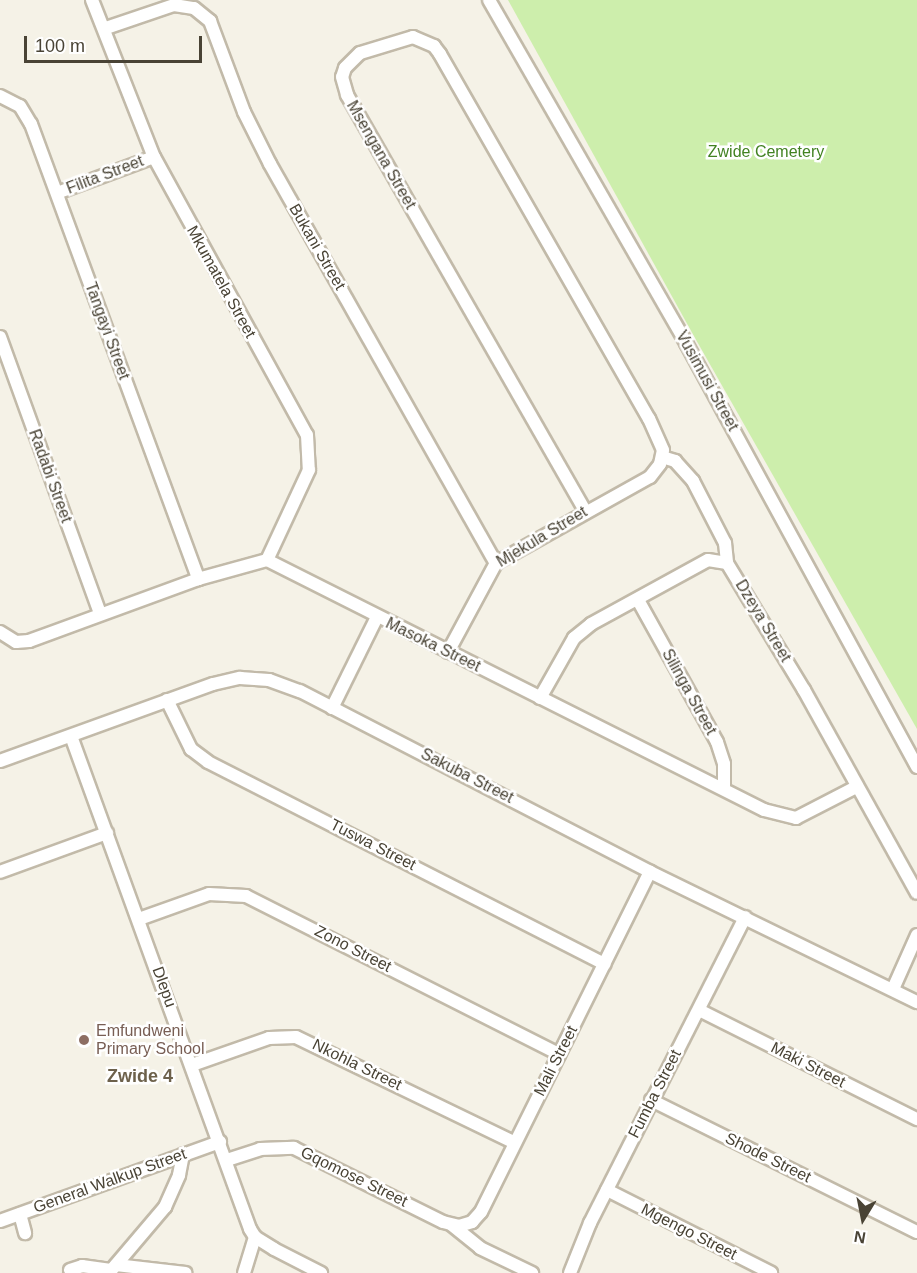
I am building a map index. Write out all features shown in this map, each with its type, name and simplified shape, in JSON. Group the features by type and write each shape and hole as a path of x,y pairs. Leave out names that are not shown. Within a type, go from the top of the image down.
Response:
{"street":[{"name":"Mkumatela Street","path":"92,0 106,28 154,157 307,435 309,470 267,560"},
{"name":"Vusimusi Street","path":"489,0 687,343 917,767"},
{"name":"Bukani Street","path":"106,28 174,5 194,8 210,21 244,112 270,164 496,562"},
{"name":"Msengana Street","path":"585,511 347,95 342,77 350,59 400,39 413,38 434,46 650,419 662,454"},
{"name":"Tangayi Street","path":"0,96 12,99 25,113 57,194 198,579"},
{"name":"Filita Street","path":"57,194 154,157"},
{"name":"Radabi Street","path":"0,337 100,614"},
{"name":"Mjekula Street","path":"448,652 496,562 650,477 662,454"},
{"path":"662,454 675,461 693,481 725,543 727,563"},
{"path":"0,632 22,642 198,579 267,560"},
{"name":"Masoka Street","path":"267,560 376,617 764,810 796,818 856,787"},
{"name":"Dzeya Street","path":"540,698 574,638 591,624 708,560 727,563 804,690 917,893"},
{"name":"Silinga Street","path":"638,600 717,742 724,764 723,789"},
{"path":"332,708 376,617"},
{"name":"Sakuba Street","path":"0,761 224,681 252,678 281,683 650,872 917,1002"},
{"name":"Tuswa Street","path":"167,700 191,749 208,762 605,964"},
{"name":"Dlepu","path":"72,736 255,1238"},
{"path":"0,872 107,833"},
{"name":"Mali Street","path":"448,1223 467,1224 481,1212 650,872"},
{"name":"Zono Street","path":"139,919 209,894 246,896 559,1054"},
{"name":"Fumba Street","path":"570,1273 571,1264 651,1100 745,917"},
{"path":"893,989 917,935"},
{"name":"Maki Street","path":"699,1010 917,1119"},
{"name":"Nkohla Street","path":"192,1065 269,1038 296,1037 515,1143"},
{"name":"Shode Street","path":"651,1100 917,1232"},
{"name":"General Walkup Street","path":"0,1221 220,1142"},
{"name":"Gqomose Street","path":"227,1160 266,1148 294,1148 448,1223 480,1248 532,1273"},
{"path":"112,1270 165,1207 179,1175 183,1154"},
{"name":"Mgengo Street","path":"607,1191 771,1273"},
{"path":"20,1214 25,1233"},
{"path":"244,1273 255,1238 321,1273"},
{"path":"70,1270 82,1266 112,1270 186,1273"}],"green space":[{"name":"Zwide Cemetery","path":"508,0 917,0 917,729 695,338"}],"place":[{"name":"Emfundweni Primary School","path":"84,1040"}],"district":[{"name":"Zwide 4","path":"140,1076"}]}
